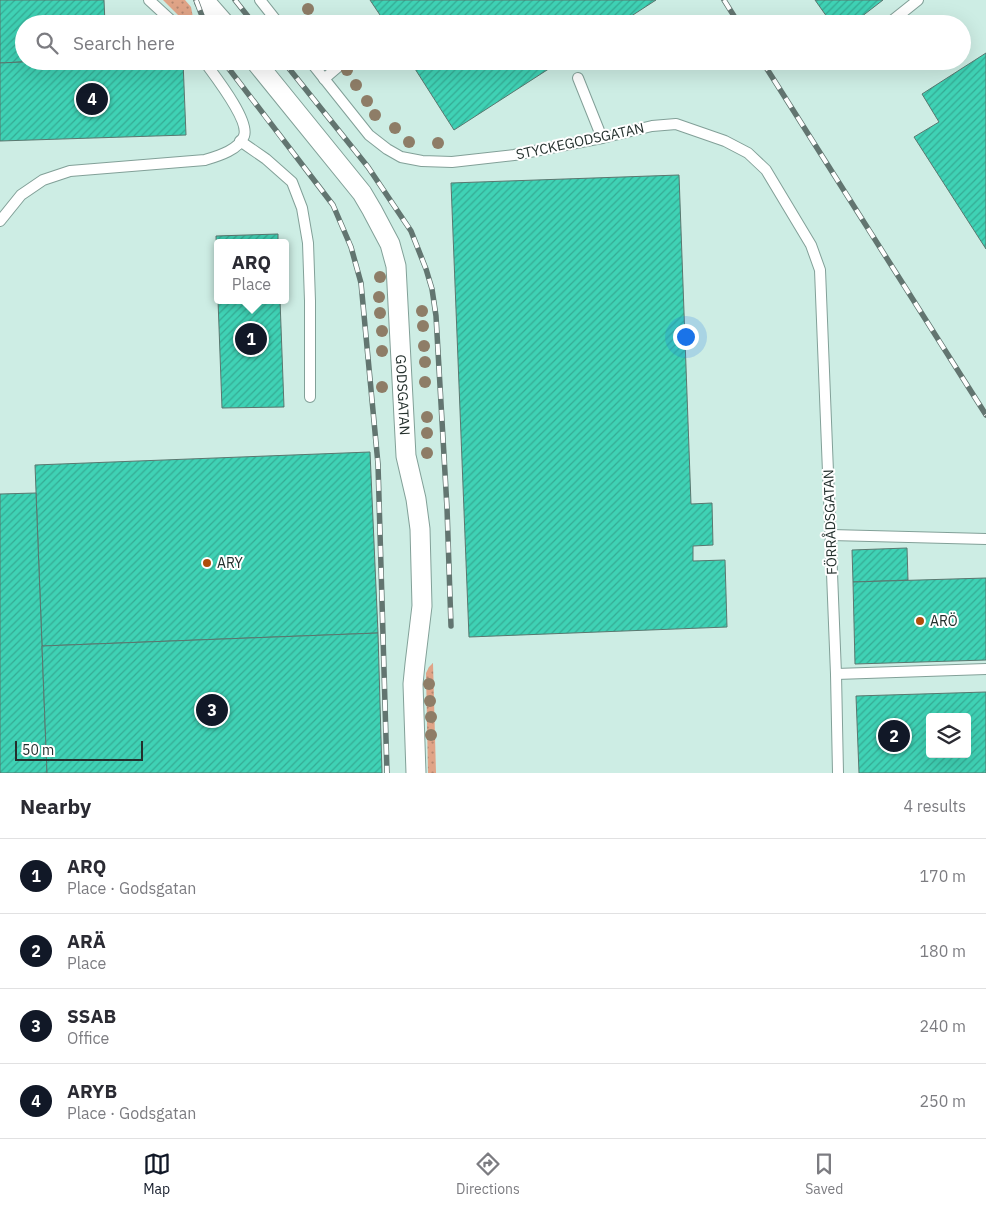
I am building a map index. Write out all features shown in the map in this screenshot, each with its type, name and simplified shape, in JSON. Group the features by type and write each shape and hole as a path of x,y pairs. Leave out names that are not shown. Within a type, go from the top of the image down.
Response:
{"street":[{"path":"204,0 217,15"},
{"name":"GODSGATAN","path":"262,70 362,193 390,244 396,266 406,456 416,499 420,529 422,606 413,684 416,773"}],"lane":[{"path":"149,0 165,15"},
{"path":"260,0 272,15"},
{"path":"899,15 918,0"},
{"path":"0,221 21,195 43,180 70,171 205,160 226,153 236,146 244,137 245,128 238,110 210,70"},
{"name":"STYCKEGODSGATAN","path":"317,70 369,135 387,149 401,156 422,161 452,162 514,155 652,126 676,124 725,141 748,153 766,170 812,245 820,270"},
{"path":"324,78 334,70"},
{"path":"578,78 602,138"},
{"path":"240,141 266,159 292,182 302,208 308,243 310,397"},
{"name":"FÖRRÅDSGATAN","path":"820,270 836,674 838,773"},
{"path":"831,535 986,539"},
{"path":"836,674 986,669"}],"shaded area":[{"path":"163,0 185,0 191,7 192,15 178,15"},
{"path":"433,663 436,773 428,773 426,673"}],"building":[{"path":"0,0 104,0 105,15 15,15 15,62 0,63"},
{"path":"370,0 656,0 633,15 380,15"},
{"path":"815,0 883,0 864,15 826,15"},
{"path":"986,53 986,249 914,137 939,122 922,94 959,70 971,70 971,63"},
{"path":"15,62 15,70 183,70 186,135 0,141 0,63"},
{"path":"416,70 547,70 454,130"},
{"path":"679,175 691,504 712,503 713,545 693,546 693,561 725,560 727,627 469,637 451,183"},
{"path":"278,234 278,239 216,239 216,236"},
{"path":"218,304 280,304 284,407 222,408"},
{"name":"ARY","path":"370,452 378,633 42,646 35,465"},
{"path":"36,493 47,773 0,773 0,494"},
{"path":"907,548 908,580 853,582 852,550"},
{"name":"ARÖ","path":"986,578 986,660 855,664 853,582"},
{"path":"378,633 382,773 47,773 42,646"},
{"path":"986,692 986,773 859,773 856,696"}],"railway":[{"path":"196,0 202,15"},
{"path":"235,0 247,15"},
{"path":"724,0 733,15"},
{"path":"230,70 333,205 351,247 361,283 378,464 387,773"},
{"path":"290,70 368,167 411,231 432,289 436,316 447,508 451,626"},
{"path":"768,70 986,415"}],"place":[{"name":"ARYB","path":"92,99"},
{"name":"ARQ","path":"251,339"},
{"name":"ARY","path":"207,563"},
{"name":"ARÖ","path":"920,621"},
{"name":"SSAB","path":"212,710"},
{"name":"ARÄ","path":"894,736"}]}
